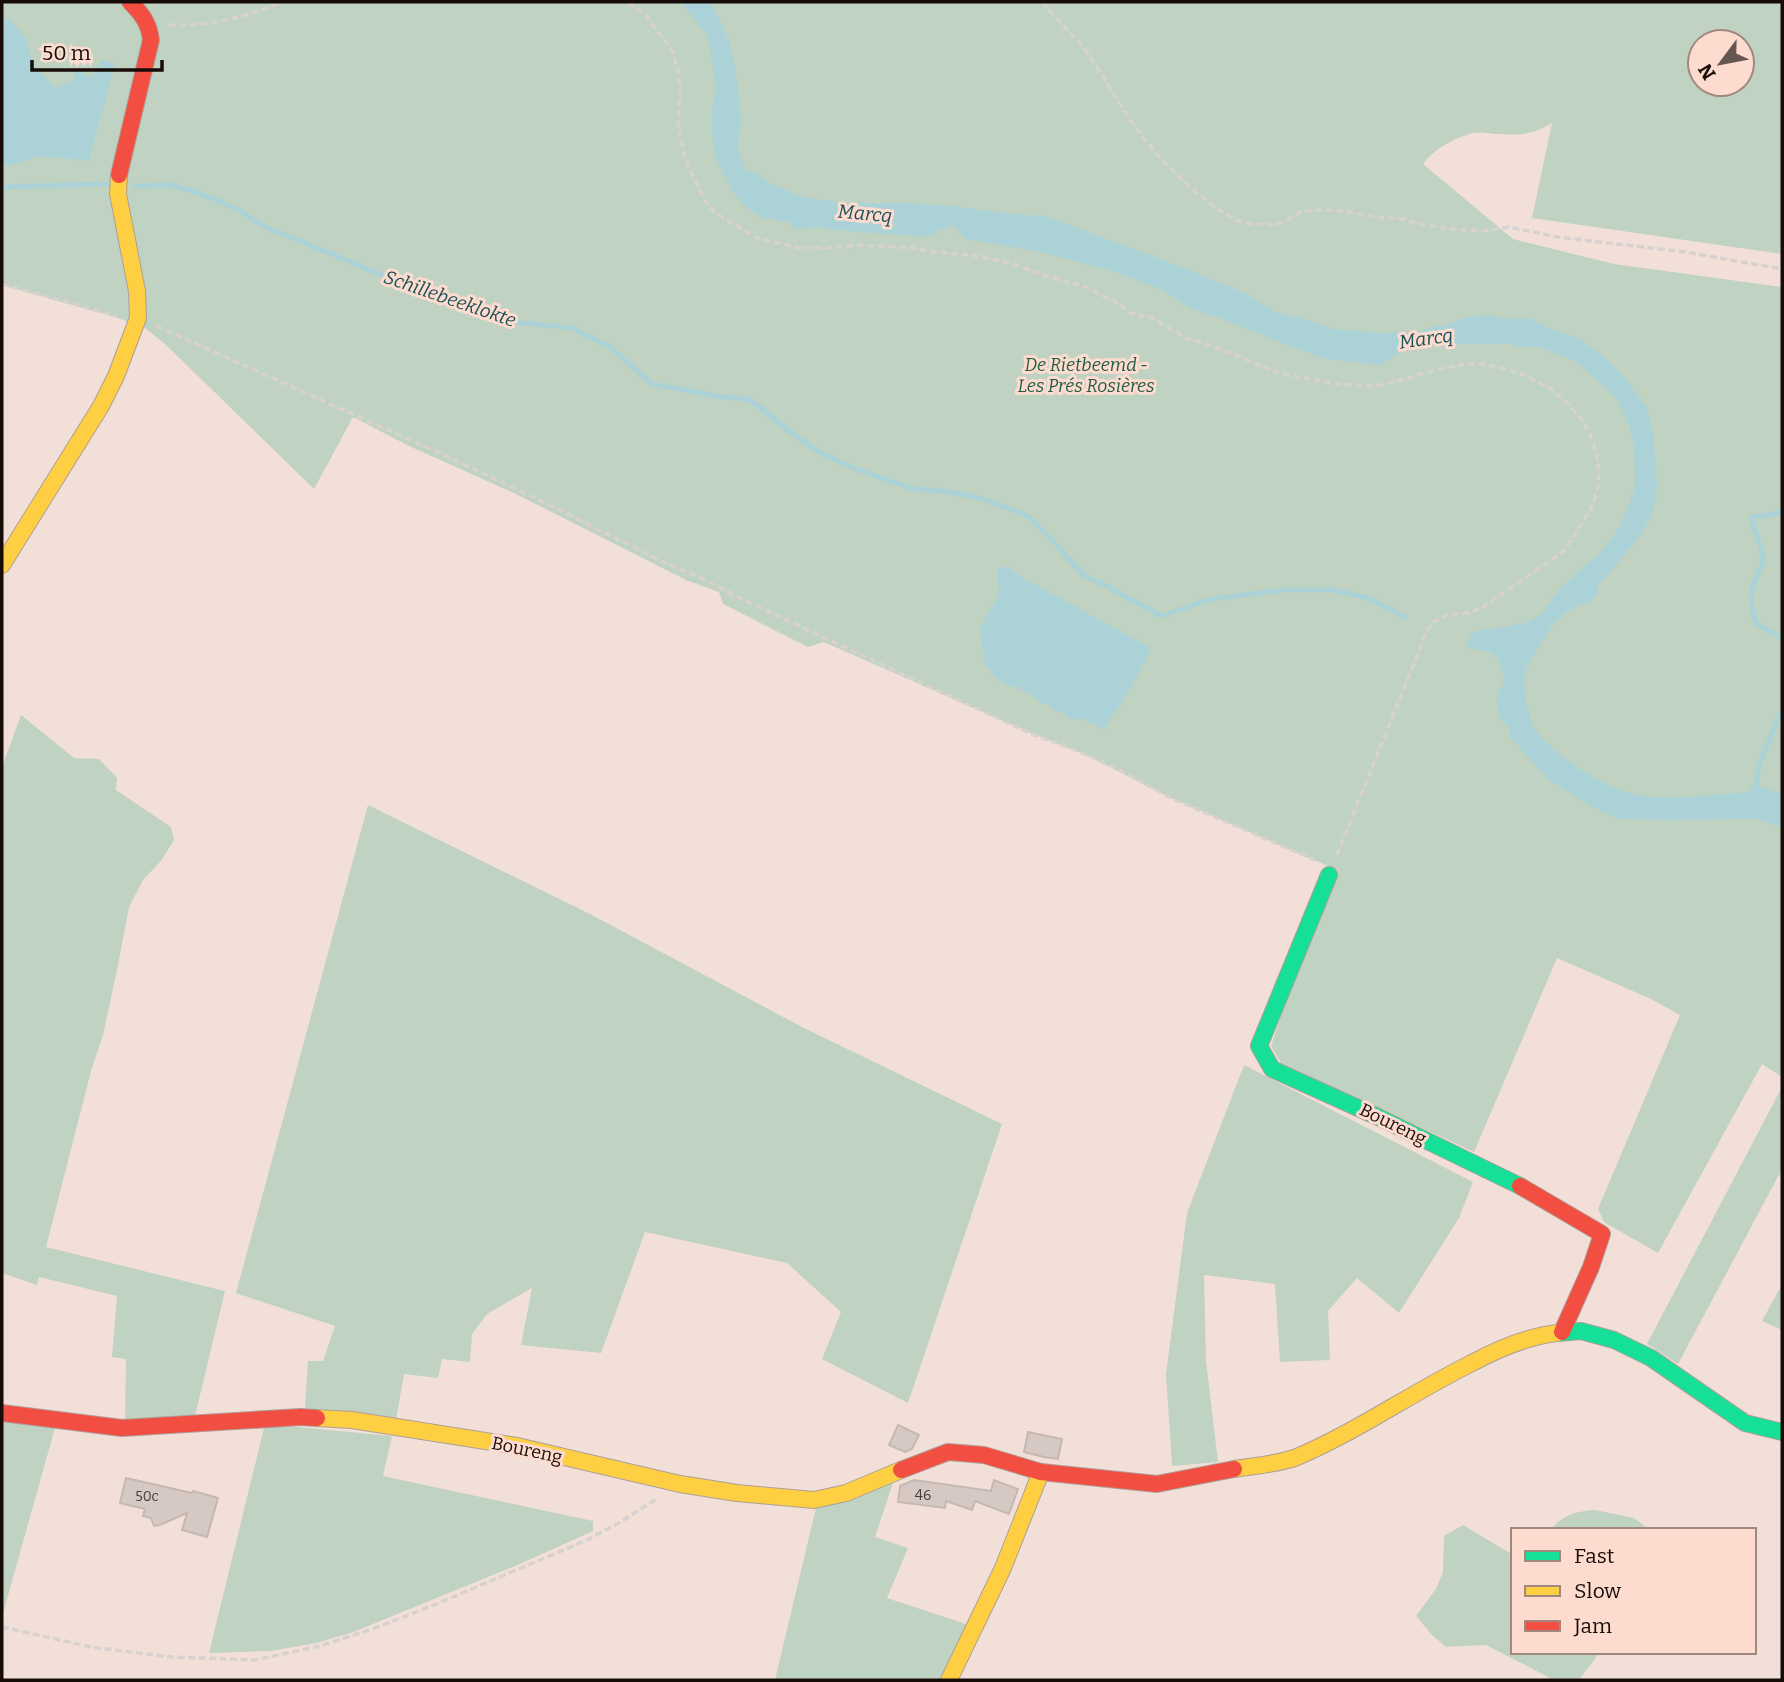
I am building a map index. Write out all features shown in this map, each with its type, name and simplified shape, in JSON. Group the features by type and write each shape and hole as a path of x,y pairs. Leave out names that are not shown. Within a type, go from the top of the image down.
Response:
{"street":[{"path":"2,565 101,406 137,322 137,291 118,194 119,173 151,40 150,27 144,15 130,2"},
{"name":"Boureng","path":"1330,871 1259,1046 1272,1069 1378,1116 1518,1185 1602,1234 1591,1267 1562,1332"},
{"name":"Boureng","path":"2,1413 122,1428 301,1417 352,1420 517,1446 680,1484 737,1493 814,1500 846,1493 948,1452 984,1455 1041,1472 1157,1484 1294,1458 1350,1431 1447,1375 1499,1349 1548,1334 1581,1331 1614,1340 1651,1358 1745,1423 1782,1432"},
{"path":"949,1680 1003,1568 1041,1472"}],"path":[{"path":"150,27 163,24 209,24 281,2"},
{"path":"2,284 137,322 466,466 916,681 1032,734 1107,764 1330,871 1427,631 1433,622 1451,614 1469,613 1483,607 1564,551 1588,512 1599,483 1598,462 1594,445 1582,420 1550,389 1522,374 1498,367 1474,363 1437,369 1375,386 1337,384 1283,374 1260,366 1186,338 1150,317 1140,317 1128,312 1123,306 1086,287 1010,263 913,248 862,245 799,248 757,238 717,214 706,203 686,161 678,128 680,90 673,52 646,16 628,2"},
{"path":"1042,2 1088,53 1134,126 1161,159 1208,202 1238,221 1267,226 1286,221 1300,212 1345,211 1455,229 1509,227 1558,237 1685,252 1782,269"},
{"path":"2,1627 91,1647 170,1657 255,1660 320,1646 434,1605 587,1540 680,1484"}],"green space":[{"name":"De Rietbeemd - Les Prés Rosières","path":"2,2 1782,2 1782,254 1532,218 1552,123 1525,134 1466,135 1439,149 1423,164 1513,239 1614,264 1782,287 1782,1077 1762,1064 1658,1253 1604,1222 1598,1209 1680,1015 1651,999 1557,958 1474,1152 1281,1063 1271,1046 1330,867 1171,798 1088,756 824,642 808,647 723,604 719,592 686,580 514,493 409,446 353,417 314,489 165,344 145,328 2,285"},
{"path":"21,715 74,758 99,759 117,778 116,790 171,827 174,840 161,861 143,880 129,907 103,1035 91,1071 46,1247 225,1291 195,1416 125,1422 126,1359 112,1357 117,1296 39,1277 37,1285 2,1273 2,767"},
{"path":"368,805 590,914 802,1027 1002,1124 908,1403 822,1359 841,1312 787,1263 645,1232 601,1353 521,1345 532,1288 487,1314 472,1334 470,1362 442,1359 438,1378 404,1374 396,1420 305,1408 308,1361 323,1361 335,1326 236,1293"},
{"path":"1244,1065 1473,1182 1459,1218 1399,1313 1357,1278 1328,1311 1330,1360 1280,1362 1275,1284 1204,1275 1206,1361 1218,1462 1172,1466 1166,1374 1187,1213"},
{"path":"1782,1087 1782,1169 1678,1364 1647,1344"},
{"path":"1782,1284 1782,1330 1762,1321"},
{"path":"2,1420 55,1428 2,1617"},
{"path":"265,1424 392,1436 383,1476 593,1521 593,1531 351,1633 271,1651 209,1653"},
{"path":"895,1477 875,1537 908,1548 887,1598 966,1624 942,1680 775,1680 816,1508"},
{"path":"1595,1510 1634,1518 1647,1528 1552,1528 1560,1520"},
{"path":"1463,1525 1511,1554 1511,1654 1598,1654 1579,1680 1554,1680 1486,1645 1446,1647 1431,1634 1416,1616 1436,1589 1443,1572 1444,1536"}],"water":[{"name":"Marcq","path":"681,2 710,2 725,31 736,74 741,121 738,148 745,169 773,185 803,197 841,203 942,205 1045,216 1243,292 1277,313 1334,329 1379,333 1419,331 1448,325 1462,318 1487,315 1508,319 1529,318 1579,339 1600,353 1623,375 1647,408 1653,435 1656,498 1650,519 1635,542 1598,586 1596,596 1573,608 1557,621 1529,663 1524,685 1532,724 1542,739 1581,770 1625,792 1664,797 1749,792 1753,783 1782,795 1782,827 1756,819 1618,819 1591,806 1549,780 1509,736 1509,728 1497,708 1497,694 1503,681 1499,663 1490,652 1466,646 1471,634 1480,630 1528,622 1541,614 1562,586 1600,553 1621,525 1635,482 1634,448 1629,425 1616,398 1577,362 1536,346 1522,348 1512,344 1451,344 1406,348 1380,365 1321,358 1191,309 1161,289 1108,270 1041,252 966,239 954,226 927,237 819,227 797,230 788,222 760,217 734,194 716,160 712,108 716,88 708,37"},
{"path":"2,18 8,18 26,38 32,62 55,88 72,82 76,70 92,77 101,60 115,63 89,161 40,156 7,166 2,165"},
{"path":"1006,566 1151,648 1104,729 1082,719 1070,719 1062,712 1051,709 1049,703 1041,704 1035,697 1015,686 1009,687 997,679 985,664 980,629 999,594 997,569"}],"building":[{"path":"898,1425 919,1435 912,1449 905,1452 889,1445"},
{"path":"1028,1432 1062,1439 1058,1459 1024,1452"},
{"path":"126,1478 218,1498 207,1537 182,1530 187,1513 154,1526 151,1518 143,1516 145,1509 120,1503"},
{"path":"914,1480 991,1491 994,1480 1018,1489 1009,1514 975,1501 972,1510 946,1501 945,1508 898,1502 900,1486"}],"waterway":[{"name":"Schillebeeklokte","path":"2,187 107,184"},
{"name":"Schillebeeklokte","path":"135,186 172,185 212,198 268,228 428,294 514,322 572,328 609,346 652,384 747,399 818,451 858,470 914,489 977,497 1013,510 1029,517 1083,575 1161,616 1207,600 1281,590 1332,590 1369,598 1404,617"},
{"path":"1782,510 1776,514 1752,517 1763,559 1751,596 1756,623 1782,638"},
{"path":"1755,789 1760,762 1782,710"}],"traffic: fast":[{"path":"1329,875 1259,1046 1272,1069 1520,1186"},
{"path":"1558,1333 1581,1331 1614,1340 1651,1358 1745,1423 1782,1432"}],"traffic: slow":[{"path":"2,565 101,406 116,376 138,318 137,291 118,194 119,175"},
{"path":"1234,1469 1297,1457 1492,1353 1524,1340 1558,1333"},
{"path":"317,1418 352,1420 517,1446 680,1484 737,1493 814,1500 846,1493 901,1470"},
{"path":"949,1680 1003,1568 1041,1472"}],"traffic: jam":[{"path":"119,175 151,40 144,19 130,2"},
{"path":"1520,1186 1602,1234 1591,1267 1562,1332"},
{"path":"2,1413 122,1428 317,1418"},
{"path":"901,1470 948,1452 984,1455 1041,1472 1157,1484 1234,1469"}]}
